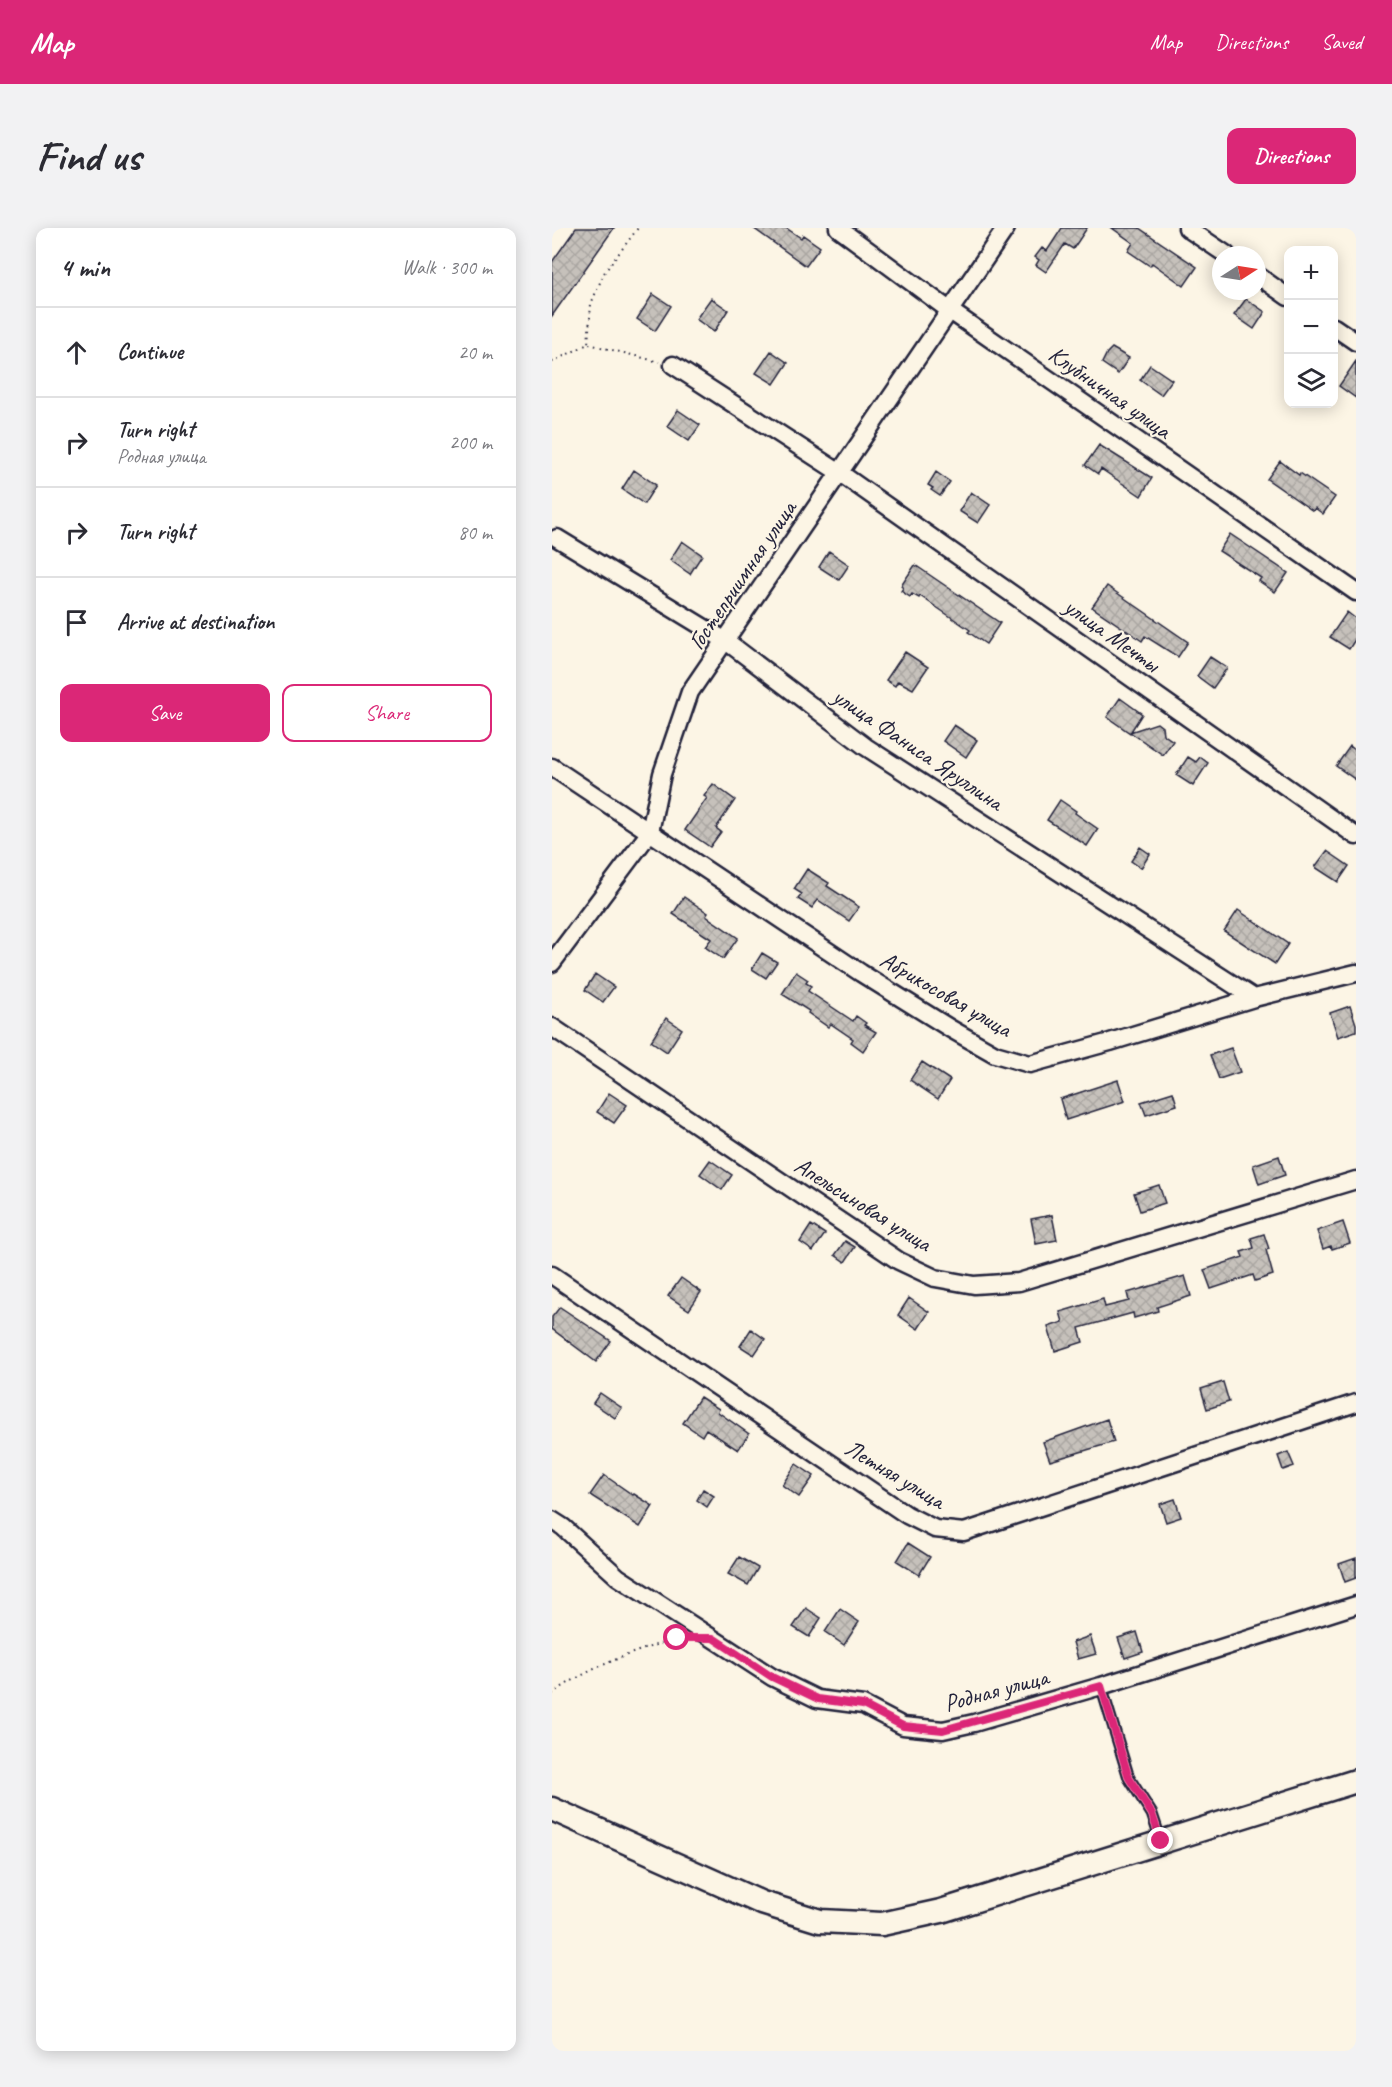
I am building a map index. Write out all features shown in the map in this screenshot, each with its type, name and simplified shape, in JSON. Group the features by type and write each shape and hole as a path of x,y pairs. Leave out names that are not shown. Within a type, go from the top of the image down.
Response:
{"main road":[{"path":"552,1809 762,1903 820,1921 882,1924 941,1911 1356,1781"}],"street":[{"name":"Клубничная улица","path":"838,228 949,310 1356,592"},
{"name":"Гостеприимная улица","path":"552,963 650,832 662,774 690,692 1005,228"},
{"path":"1187,228 1214,246"},
{"path":"1266,281 1284,294"},
{"path":"1338,330 1356,342"},
{"name":"улица Мечты","path":"674,365 840,474 1356,836"},
{"name":"улица Фаниса Яруллина","path":"557,538 726,641 866,747 1254,998"},
{"name":"Абрикосовая улица","path":"552,767 861,973 951,1029 995,1054 1030,1064 1254,998 1356,973"},
{"name":"Апельсиновая улица","path":"552,1027 899,1261 936,1278 974,1285 1019,1282 1356,1180"},
{"name":"Летняя улица","path":"552,1275 907,1515 935,1528 964,1532 1356,1403"},
{"name":"Родная улица","path":"552,1520 563,1527 618,1577 772,1677 818,1699 863,1705 903,1726 943,1730 1101,1686 1356,1605"}],"lane":[{"path":"1101,1686 1129,1778 1152,1814 1161,1841"}],"path":[{"path":"588,344 591,304 604,273 638,228"},
{"path":"552,362 588,344 674,365"},
{"path":"552,1694 577,1676 625,1655 686,1637"}],"building":[{"path":"576,228 614,228 552,316 552,262"},
{"path":"753,228 786,228 801,238 803,235 820,247 806,266"},
{"path":"1062,228 1087,228 1073,249 1065,244 1046,272 1036,265 1039,260 1035,257 1042,248 1047,251"},
{"path":"1112,228 1139,228 1197,267 1184,286 1152,263 1150,266 1128,251 1133,243"},
{"path":"653,294 671,306 655,331 637,319"},
{"path":"711,298 728,310 714,332 696,319"},
{"path":"1245,300 1265,312 1254,329 1234,315"},
{"path":"1112,348 1129,358 1118,374 1102,363"},
{"path":"771,351 788,363 774,384 756,373"},
{"path":"1356,361 1356,398 1339,386"},
{"path":"1150,365 1172,380 1161,395 1140,380"},
{"path":"678,410 700,425 689,441 667,426"},
{"path":"1099,445 1152,478 1141,496 1101,469 1098,474 1085,465"},
{"path":"1280,461 1335,497 1323,514 1315,508 1313,511 1267,479"},
{"path":"634,470 656,485 644,504 622,489"},
{"path":"936,472 950,482 940,496 928,485"},
{"path":"971,492 990,505 978,523 959,511"},
{"path":"1230,534 1288,573 1275,592 1259,581 1261,578 1219,551"},
{"path":"682,541 702,555 690,574 670,560"},
{"path":"829,551 849,565 839,580 819,567"},
{"path":"915,565 1000,623 986,644 968,632 970,630 920,596 919,598 912,594 910,597 901,591 903,588 901,586"},
{"path":"1107,586 1188,642 1178,657 1145,636 1142,641 1092,607"},
{"path":"1347,612 1356,619 1356,638 1349,649 1330,637"},
{"path":"905,652 928,667 913,689 898,681 895,686 886,680"},
{"path":"1210,657 1227,668 1213,688 1197,676"},
{"path":"1120,698 1142,714 1130,733 1107,717"},
{"path":"1157,723 1162,727 1163,734 1173,741 1163,755 1130,732"},
{"path":"954,725 977,740 966,757 943,741"},
{"path":"1350,746 1356,751 1356,780 1336,766"},
{"path":"1188,757 1196,762 1200,757 1208,763 1193,786 1176,775"},
{"path":"713,784 735,800 716,828 721,832 710,847 685,830 707,798 704,796"},
{"path":"1060,800 1098,829 1087,846 1047,820"},
{"path":"1140,847 1150,854 1141,868 1131,861"},
{"path":"1327,851 1349,866 1338,882 1315,867"},
{"path":"807,869 829,883 827,886 859,907 849,921 818,900 812,908 798,899 802,894 794,889"},
{"path":"684,897 708,913 706,916 738,938 723,959 705,947 711,939 673,914"},
{"path":"1238,910 1288,944 1275,964 1224,931"},
{"path":"762,953 777,962 766,978 752,969"},
{"path":"796,972 808,980 806,983 811,986 808,991 853,1021 856,1016 866,1023 864,1025 876,1032 863,1051 851,1042 853,1039 831,1024 828,1027 808,1013 809,1011 782,994"},
{"path":"595,974 614,987 603,1002 585,990"},
{"path":"1350,1006 1356,1031 1338,1037 1330,1013"},
{"path":"666,1018 682,1029 667,1052 651,1041"},
{"path":"1231,1048 1240,1072 1219,1079 1210,1055"},
{"path":"922,1062 950,1080 938,1099 910,1080"},
{"path":"1118,1080 1125,1101 1066,1120 1060,1099"},
{"path":"1173,1092 1177,1105 1146,1115 1141,1102"},
{"path":"609,1093 627,1105 614,1123 597,1112"},
{"path":"1279,1156 1285,1175 1259,1184 1253,1165"},
{"path":"710,1160 732,1175 722,1190 700,1174"},
{"path":"1159,1185 1165,1203 1140,1211 1134,1193"},
{"path":"1052,1215 1057,1240 1036,1244 1031,1219"},
{"path":"1343,1222 1350,1243 1332,1249 1331,1246 1323,1249 1317,1231"},
{"path":"811,1225 825,1234 813,1251 800,1242"},
{"path":"1264,1234 1273,1275 1255,1281 1253,1275 1211,1289 1204,1270 1243,1257 1241,1252 1254,1248 1251,1238"},
{"path":"845,1241 855,1247 845,1262 835,1255"},
{"path":"1185,1276 1191,1296 1157,1307 1158,1311 1134,1318 1133,1313 1079,1328 1083,1342 1055,1351 1048,1327 1063,1322 1060,1312 1103,1299 1105,1307 1129,1301 1127,1293"},
{"path":"681,1278 701,1292 689,1310 668,1296"},
{"path":"909,1298 929,1312 918,1329 898,1315"},
{"path":"560,1307 611,1341 596,1362 552,1329 552,1317"},
{"path":"751,1329 765,1339 754,1355 740,1346"},
{"path":"1223,1382 1229,1402 1207,1409 1201,1389"},
{"path":"600,1393 622,1408 615,1418 593,1403"},
{"path":"700,1397 719,1409 718,1412 749,1434 738,1450 706,1429 702,1436 683,1423"},
{"path":"1107,1419 1114,1442 1050,1461 1043,1442"},
{"path":"1288,1452 1294,1466 1283,1470 1278,1456"},
{"path":"796,1464 814,1476 799,1497 782,1485"},
{"path":"604,1475 653,1506 640,1527 590,1495"},
{"path":"703,1489 714,1496 707,1507 697,1500"},
{"path":"1175,1499 1181,1517 1166,1522 1160,1504"},
{"path":"908,1543 930,1557 919,1575 897,1561"},
{"path":"739,1557 758,1568 748,1585 728,1574"},
{"path":"1356,1558 1356,1578 1345,1582 1339,1564"},
{"path":"806,1608 821,1618 809,1637 793,1627"},
{"path":"840,1609 859,1622 844,1645 825,1632"},
{"path":"1137,1632 1143,1652 1125,1658 1118,1638"},
{"path":"1090,1636 1096,1654 1078,1659 1073,1642"}],"route":[{"path":"677,1638 713,1638 772,1677 818,1699 863,1705 903,1726 943,1730 1101,1686 1129,1778 1152,1814 1161,1841"}]}
